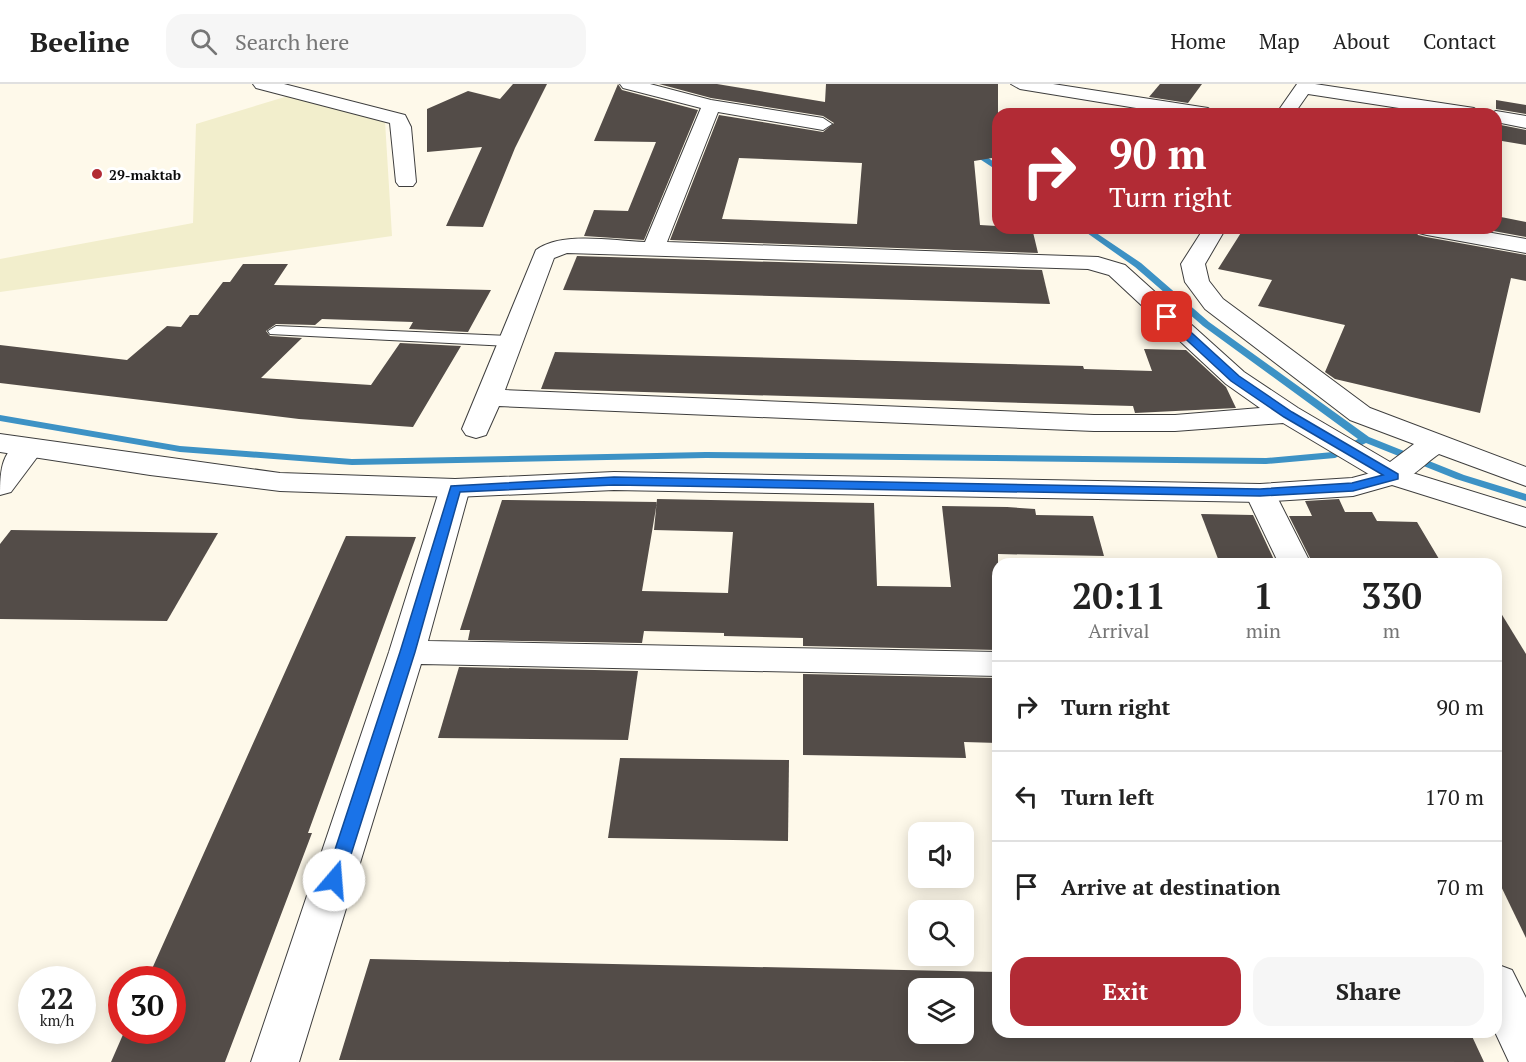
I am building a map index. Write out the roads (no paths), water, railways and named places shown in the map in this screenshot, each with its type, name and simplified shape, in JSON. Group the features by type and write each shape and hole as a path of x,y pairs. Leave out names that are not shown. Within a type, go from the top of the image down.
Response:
{"street":[{"path":"262,84 387,114 398,119 402,127 406,182"},
{"path":"629,84 711,105 823,124"},
{"path":"1020,84 1170,108"},
{"path":"1289,108 1305,86 1438,108"},
{"path":"654,247 711,105"},
{"path":"1502,118 1526,122"},
{"path":"1211,234 1192,264 1192,273 1203,293 1360,414 1526,477"},
{"path":"1460,234 1526,246"},
{"path":"476,429 544,255 552,249 567,246 654,247 1090,262 1117,270 1235,378 1328,438 1366,460 1399,470 1526,518"},
{"path":"487,397 1094,423 1175,423 1288,414"},
{"path":"0,486 14,446 280,482 455,488 614,481 1260,493 1353,487 1399,470 1434,444"},
{"path":"275,1062 407,652 455,488"},
{"path":"1260,493 1292,558"},
{"path":"407,652 992,664"},
{"path":"1502,997 1526,1047"}],"lane":[{"path":"276,331 509,341"}],"waterway":[{"path":"972,150 992,165"},
{"path":"1093,234 1138,265 1206,324 1365,439"},
{"path":"0,418 180,449 352,462 706,455 1266,461 1335,455 1365,439"},
{"path":"1365,439 1460,477 1526,498"}],"place":[{"name":"29-maktab","path":"97,174"}]}
